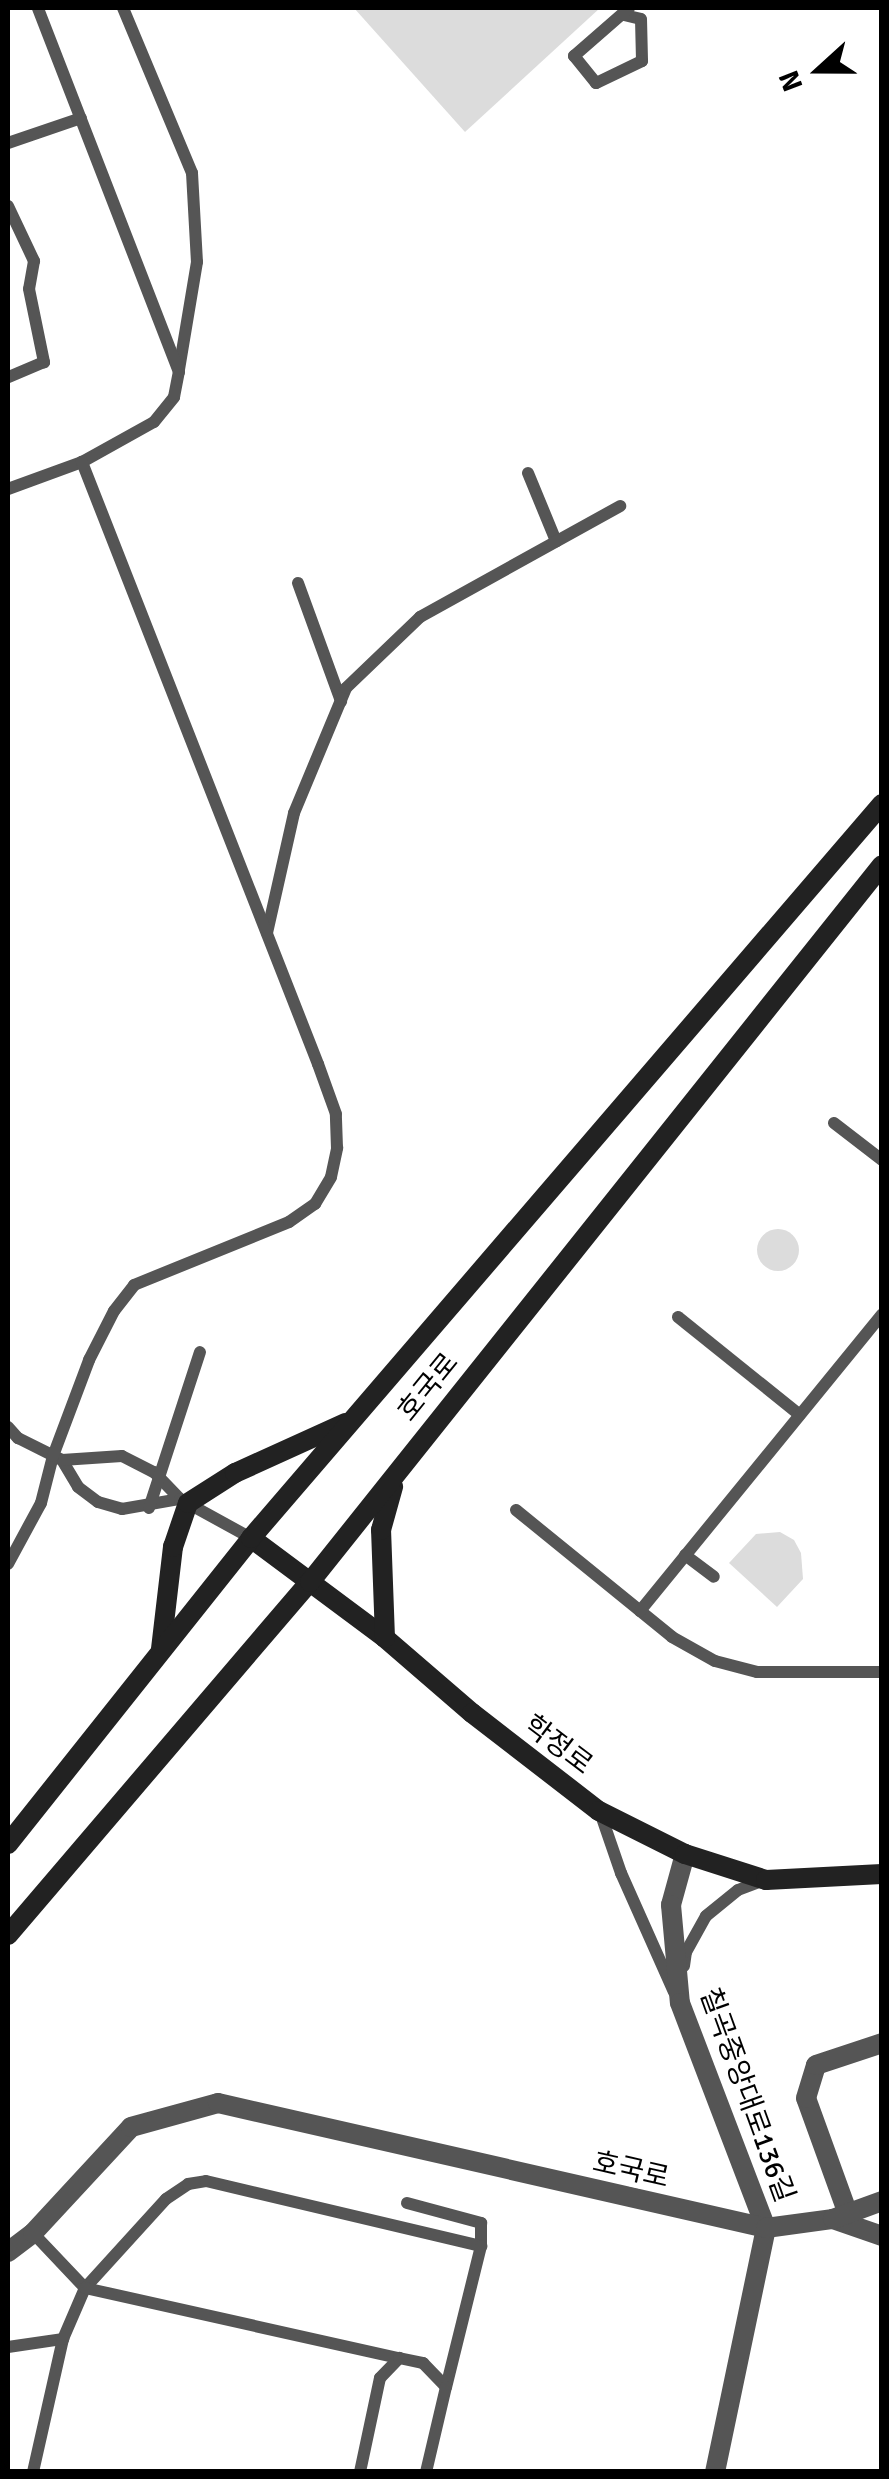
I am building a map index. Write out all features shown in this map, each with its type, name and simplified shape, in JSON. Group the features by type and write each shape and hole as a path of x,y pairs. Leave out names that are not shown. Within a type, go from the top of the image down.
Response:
{"main road":[{"name":"호국로","path":"8,1844 251,1538 882,804"},
{"name":"호국로","path":"8,1935 310,1582 882,865"},
{"path":"161,1651 173,1548 184,1501 353,1419"},
{"path":"385,1638 382,1530 387,1497 412,1451"},
{"name":"학정로","path":"251,1538 385,1638 457,1701 599,1811 685,1854 766,1880 882,1874"}],"street":[{"name":"칠곡중앙대로136길","path":"685,1854 670,1906 680,2004 766,2228 715,2472"},
{"path":"882,2042 816,2065 806,2098 841,2216 882,2236"},
{"name":"호국로","path":"8,2252 33,2233 131,2127 218,2103 766,2228"},
{"path":"766,2228 841,2216 882,2201"}],"lane":[{"path":"38,8 178,372"},
{"path":"8,489 82,462 154,422 174,397 198,262 192,173 123,8"},
{"path":"627,11 641,20 642,61 596,83 574,56 627,11"},
{"path":"8,143 81,118"},
{"path":"8,206 34,261 29,290 44,362 8,377"},
{"path":"8,1564 41,1503 88,1360 114,1311 134,1285 289,1222 314,1204 331,1177 337,1148 336,1114 82,462"},
{"path":"528,473 556,541"},
{"path":"267,935 294,813 346,688 420,617 620,506"},
{"path":"298,583 341,701"},
{"path":"834,1123 882,1160"},
{"path":"640,1611 882,1314"},
{"path":"678,1317 800,1414"},
{"path":"149,1508 200,1352"},
{"path":"8,1427 18,1438 57,1458 78,1487 98,1502 122,1508 149,1508 184,1501"},
{"path":"57,1458 122,1456 160,1478 184,1501 251,1538"},
{"path":"516,1510 640,1611 715,1661 743,1668 882,1672"},
{"path":"685,1556 714,1577"},
{"path":"599,1811 621,1873 680,2004"},
{"path":"680,2004 686,1952 706,1916 738,1890 766,1880"},
{"path":"33,2472 63,2339 85,2288 166,2199 188,2184 206,2182 481,2246"},
{"path":"407,2203 481,2223 481,2246 426,2472"},
{"path":"33,2233 85,2288 423,2363 446,2387"},
{"path":"8,2347 63,2339"},
{"path":"360,2472 380,2378 399,2358"}],"shaded area":[{"path":"354,8 600,8 465,132"},
{"path":"778,1229 793,1235 799,1250 793,1265 778,1271 763,1265 757,1250 763,1235"},
{"path":"780,1532 794,1540 801,1553 803,1579 777,1607 729,1563 756,1534"}]}
